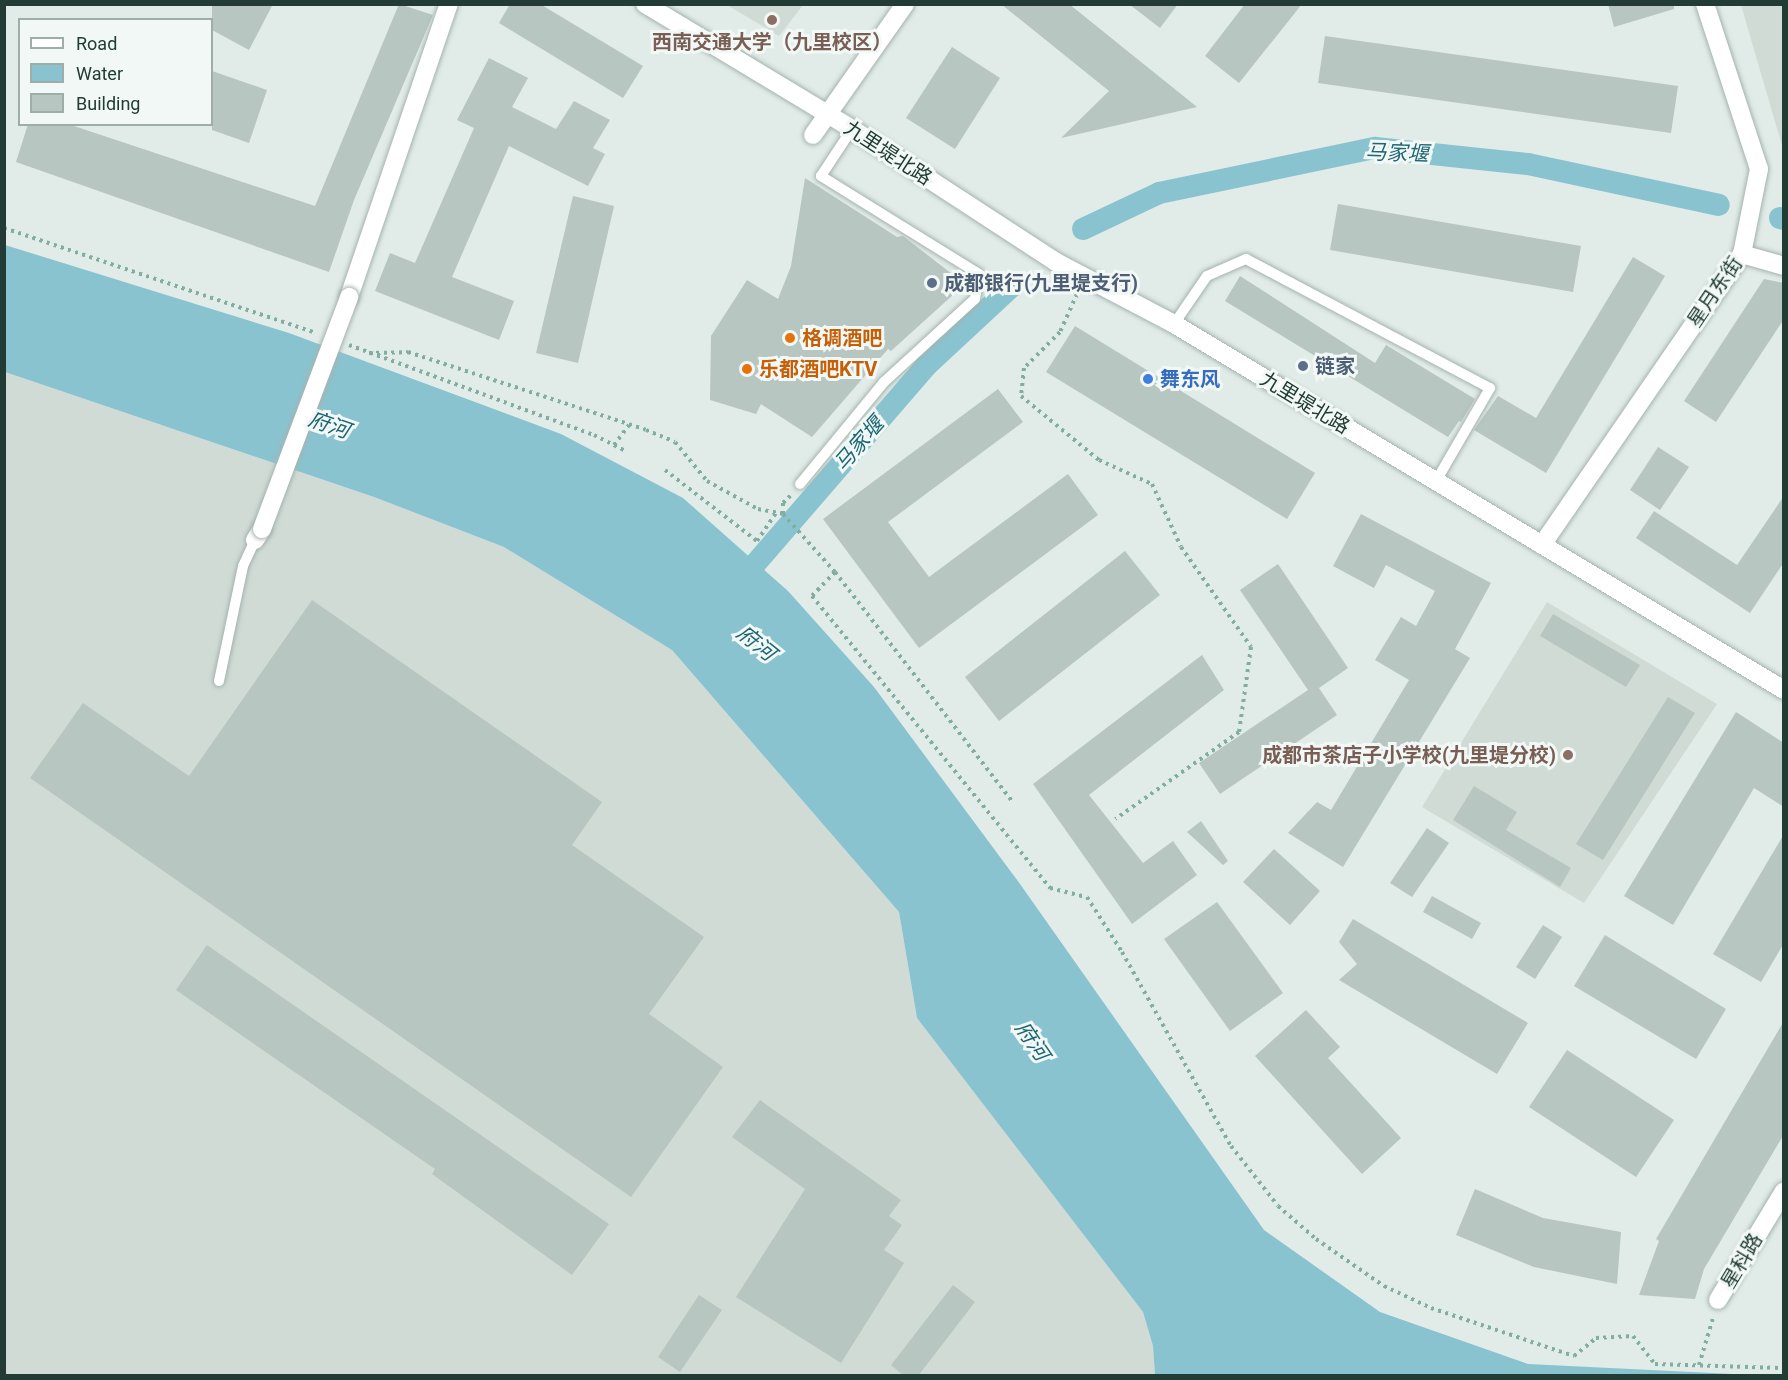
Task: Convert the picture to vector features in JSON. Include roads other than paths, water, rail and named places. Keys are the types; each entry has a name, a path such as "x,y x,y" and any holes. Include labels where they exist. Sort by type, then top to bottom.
{"street":[{"path":"258,534 349,297 448,4"},
{"name":"九里堤北路","path":"645,4 852,129 1026,243 1174,324 1784,690"},
{"path":"813,135 905,4"},
{"name":"星月东街","path":"1542,544 1742,254 1759,169 1705,4"},
{"path":"1742,254 1784,266"},
{"name":"星科路","path":"1718,1300 1784,1191"}],"lane":[{"path":"800,484 884,382 975,299 978,282 979,274 821,176 852,129"},
{"path":"1174,324 1207,276 1246,259 1490,388 1436,481"},
{"path":"219,681 243,566 258,534"}],"water":[{"name":"府河","path":"5,245 289,333 561,434 683,498 788,591 874,687 1020,884 1264,1230 1380,1312 1528,1364 1753,1375 1155,1375 1153,1346 1143,1312 917,1018 899,912 672,650 504,547 374,497 5,372"}],"waterway":[{"name":"马家堰","path":"1083,229 1159,193 1375,148 1528,164 1719,205"},
{"name":"马家堰","path":"1780,218 1784,219"},
{"name":"马家堰","path":"737,585 926,366 1012,286"}],"place":[{"name":"西南交通大学（九里校区）","path":"772,20"},
{"name":"成都银行(九里堤支行)","path":"932,283"},
{"name":"格调酒吧","path":"790,338"},
{"name":"链家","path":"1303,366"},
{"name":"乐都酒吧KTV","path":"747,369"},
{"name":"舞东风","path":"1148,379"},
{"name":"成都市茶店子小学校(九里堤分校)","path":"1568,755"}]}
